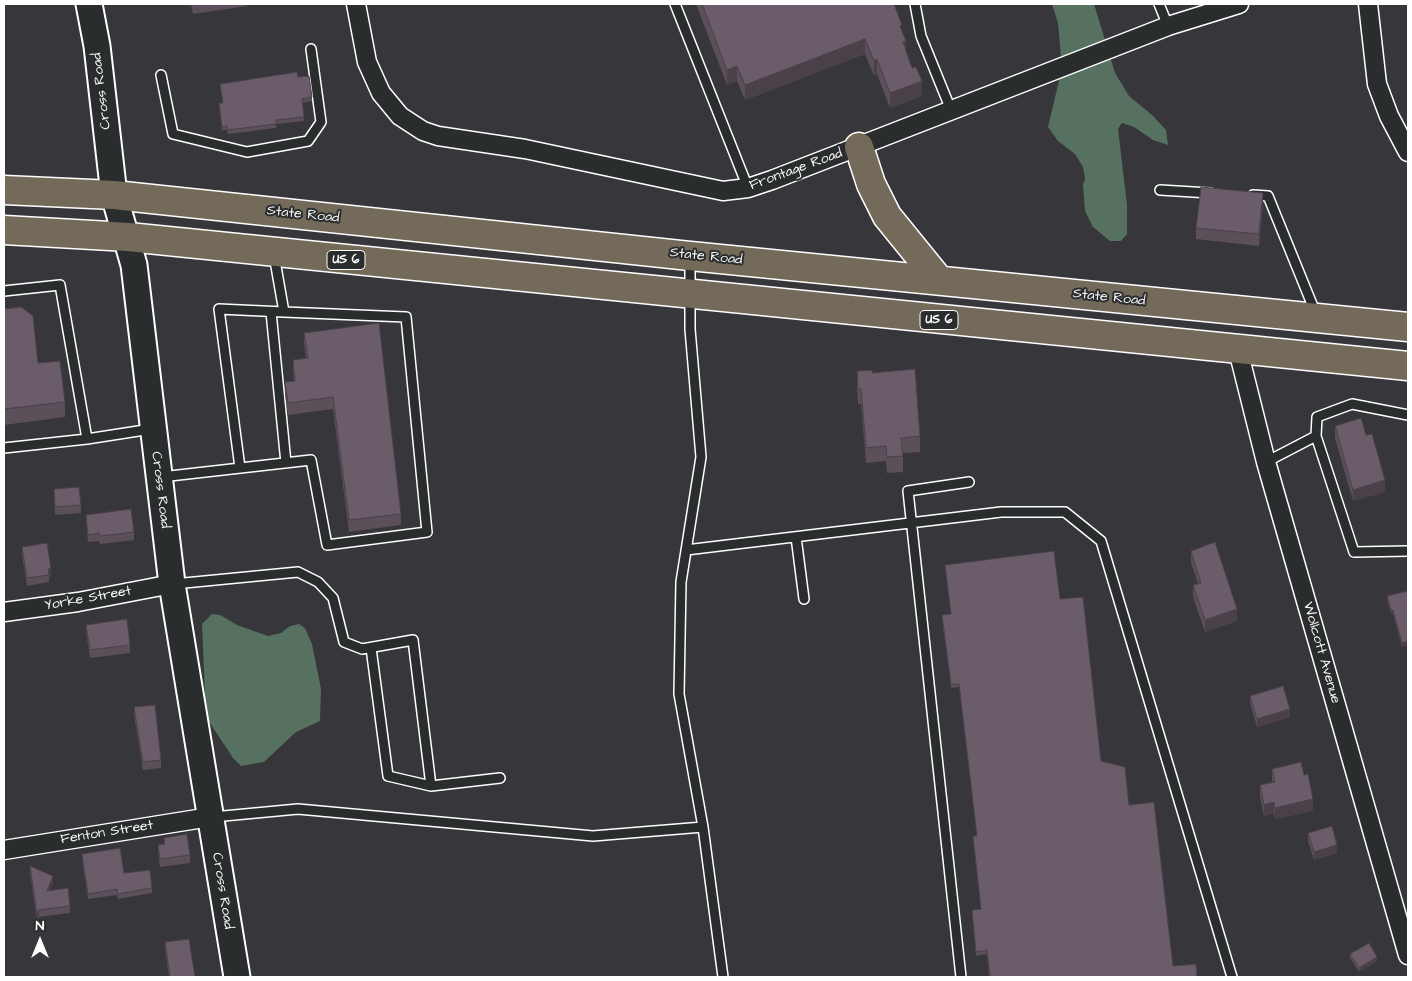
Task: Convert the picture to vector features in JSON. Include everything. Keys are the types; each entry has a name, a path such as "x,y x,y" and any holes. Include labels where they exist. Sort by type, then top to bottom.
{"main road":[{"path":"859,147 871,184 887,216 940,280"},
{"name":"State Road","path":"4,190 114,195 690,256 1408,327"},
{"name":"US 6","path":"4,230 128,237 688,295 1408,366"}],"street":[{"name":"Cross Road","path":"90,4 97,46 114,195 128,237 134,265 172,584 237,977"},
{"name":"Frontage Road","path":"356,4 367,62 381,93 400,116 422,131 438,136 525,149 723,191 748,188 859,147 1168,26 1239,4"},
{"path":"1368,4 1377,84 1389,116 1408,152"},
{"name":"Wollcott Avenue","path":"1238,350 1266,462 1408,955"},
{"name":"Yorke Street","path":"4,612 78,602 172,584"},
{"name":"Fenton Street","path":"4,850 210,817"}],"lane":[{"path":"675,4 748,188"},
{"path":"915,4 921,36 951,110"},
{"path":"1159,4 1168,26"},
{"path":"161,75 173,134 247,152 308,141 321,122 312,49"},
{"path":"1160,190 1219,194"},
{"path":"1239,195 1268,196 1318,318"},
{"path":"274,253 284,312"},
{"path":"690,256 688,295 701,457 681,582 679,694 703,827 723,977"},
{"path":"4,291 60,285 88,439"},
{"path":"159,478 310,460 327,545 427,532 406,317 219,309 240,468"},
{"path":"271,312 286,463"},
{"path":"1408,415 1352,404 1317,416 1316,436 1354,552 1408,551"},
{"path":"4,448 88,439 153,429"},
{"path":"1266,462 1316,436"},
{"path":"962,977 908,491 968,482"},
{"path":"686,550 1002,512 1065,512 1101,541 1232,977"},
{"path":"796,537 804,599"},
{"path":"172,584 298,572 318,582 333,598 344,642 362,649 413,640 431,786"},
{"path":"371,648 388,776 431,786 500,778"},
{"path":"210,817 298,808 593,836 703,827"}],"green space":[{"path":"1052,4 1094,4 1115,73 1129,96 1152,115 1166,130 1168,145 1153,140 1134,127 1122,123 1118,129 1127,205 1127,234 1121,241 1110,241 1093,227 1085,211 1083,167 1075,154 1058,141 1048,127 1062,68 1058,23"},
{"path":"212,614 220,615 237,625 268,636 281,633 290,626 299,624 305,628 312,644 321,689 320,721 296,732 264,762 241,766 233,758 206,717 202,624"}],"building":[{"path":"702,4 894,4 902,25 900,26 906,41 903,42 912,68 916,67 922,81 890,93 877,59 874,61 865,39 745,85 737,66 727,70"},
{"path":"297,72 298,77 309,76 312,97 302,99 304,117 276,120 276,124 228,130 227,126 222,127 219,103 223,103 220,84"},
{"path":"1201,187 1263,193 1259,234 1196,228"},
{"path":"21,307 33,316 38,363 60,361 65,402 4,409 4,309"},
{"path":"379,323 401,514 349,520 333,397 288,403 285,382 295,381 293,360 308,358 304,333"},
{"path":"915,369 920,436 901,438 903,456 887,457 886,446 866,448 861,389 858,389 857,371 872,370 872,373"},
{"path":"1361,418 1366,435 1372,434 1385,480 1353,490 1335,426"},
{"path":"79,487 81,505 55,507 54,489"},
{"path":"131,509 134,532 100,536 99,533 88,535 86,515"},
{"path":"1215,542 1237,609 1205,620 1193,585 1201,583 1191,551"},
{"path":"47,543 51,569 48,569 49,575 27,578 22,547"},
{"path":"1054,551 1060,599 1083,597 1101,761 1125,767 1129,805 1154,802 1173,966 1196,964 1197,977 990,977 987,950 976,952 972,910 981,909 973,836 977,836 959,684 951,684 942,615 951,614 945,565"},
{"path":"1407,591 1408,641 1402,643 1387,596"},
{"path":"127,619 130,645 90,650 86,625"},
{"path":"1283,686 1290,709 1257,719 1250,696"},
{"path":"155,705 161,760 143,762 134,707"},
{"path":"1301,762 1304,775 1308,774 1313,799 1275,808 1274,802 1264,805 1260,785 1275,782 1272,769"},
{"path":"1332,826 1337,845 1314,852 1308,833"},
{"path":"187,834 190,855 160,859 158,845 165,844 164,838"},
{"path":"120,848 124,873 150,870 152,888 118,894 117,889 88,894 82,854"},
{"path":"30,866 53,876 47,891 68,888 70,906 39,910 37,914"},
{"path":"189,939 195,977 170,977 165,942"},
{"path":"1369,943 1377,957 1359,968 1350,954"}]}
